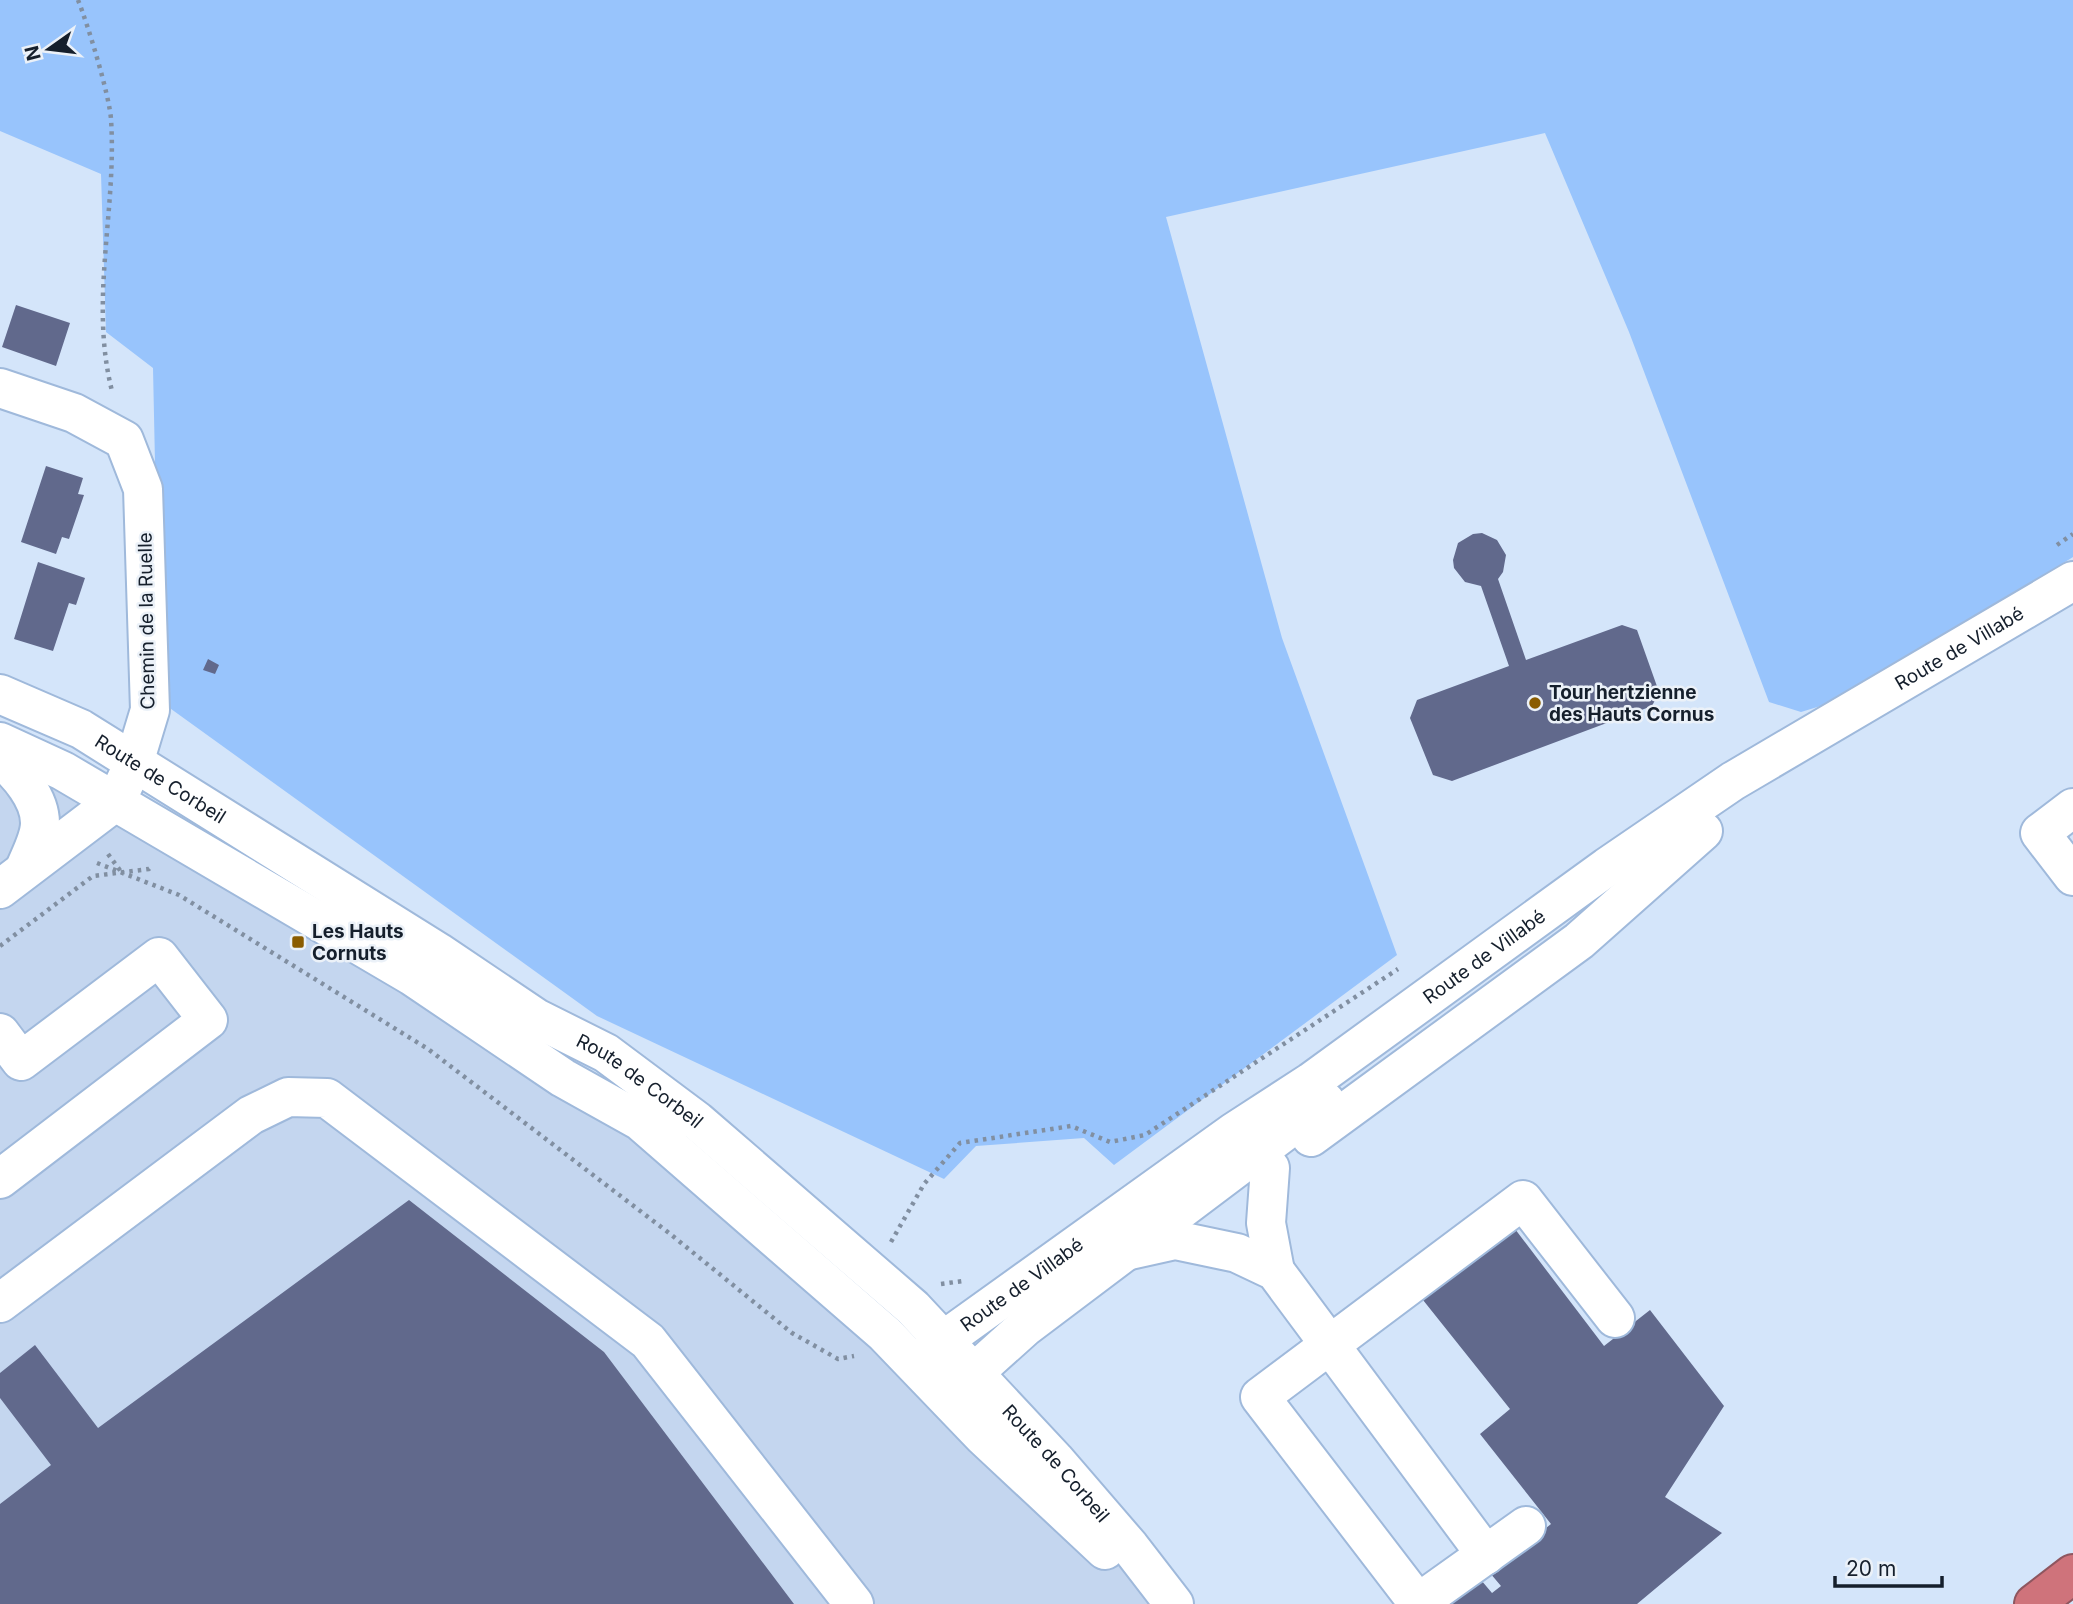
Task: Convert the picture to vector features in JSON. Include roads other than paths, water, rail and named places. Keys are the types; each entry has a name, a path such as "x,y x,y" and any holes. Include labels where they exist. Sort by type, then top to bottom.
{"highway":[{"path":"2034,1604 2073,1574"}],"street":[{"name":"Chemin de la Ruelle","path":"0,388 74,413 124,440 143,489 150,710 134,763 116,801"},
{"name":"Route de Villabé","path":"915,1366 944,1340 1733,781 2073,581"},
{"name":"Route de Villabé","path":"947,1398 1025,1327 1548,936 1703,831 1870,726 2073,607"},
{"name":"Route de Corbeil","path":"0,694 81,729 438,952 536,1018 606,1053 697,1121 913,1308 974,1371 1130,1547 1174,1604"},
{"name":"Route de Corbeil","path":"0,742 63,771 116,801 412,976 563,1078 640,1121 885,1334 983,1436 1163,1604"},
{"path":"0,758 30,792 40,825 13,877"},
{"path":"13,877 116,801"},
{"path":"2073,808 2040,832 2073,876"},
{"path":"1175,1240 1579,941 1703,831"},
{"path":"0,1033 21,1061 159,957 208,1020 0,1179"},
{"path":"0,1303 251,1115 288,1097 327,1098 648,1341 853,1604"},
{"path":"1270,1168 1266,1223 1275,1271 1486,1555"},
{"path":"1526,1526 1418,1603 1260,1397 1523,1200 1615,1318"},
{"path":"1124,1251 1175,1240 1237,1253 1275,1271"}],"place":[{"name":"Tour hertzienne des Hauts Cornus","path":"1535,703"},
{"name":"Les Hauts Cornuts","path":"298,942"}]}
